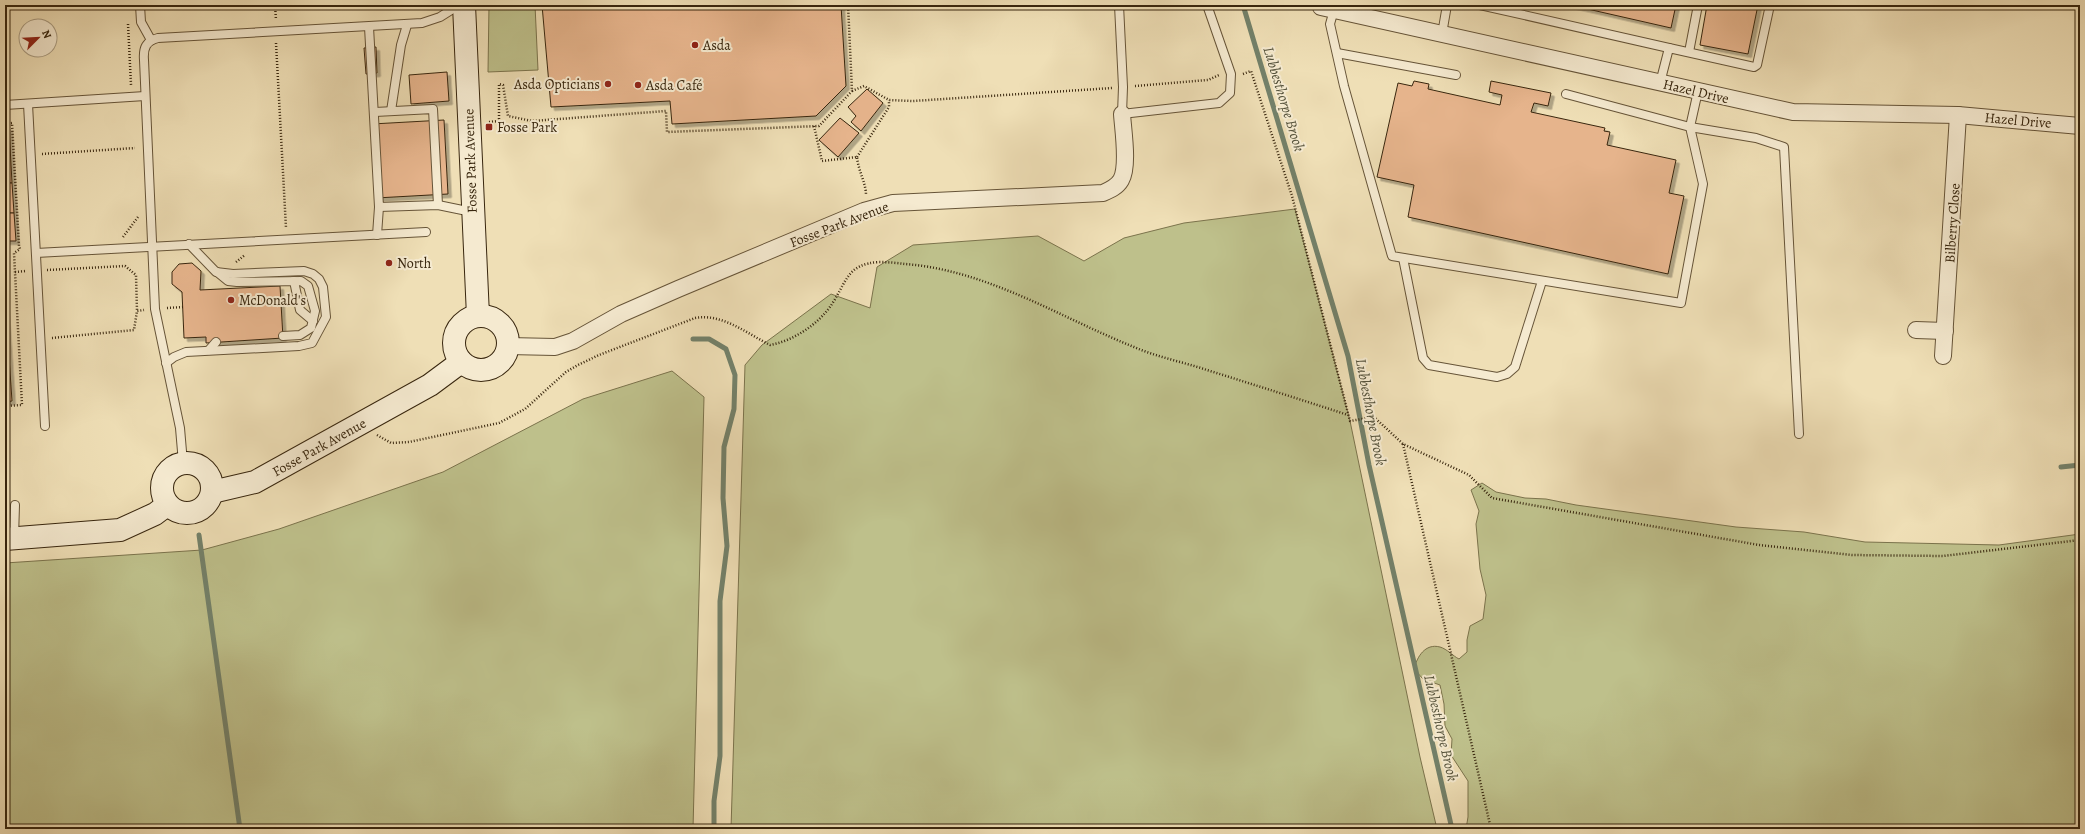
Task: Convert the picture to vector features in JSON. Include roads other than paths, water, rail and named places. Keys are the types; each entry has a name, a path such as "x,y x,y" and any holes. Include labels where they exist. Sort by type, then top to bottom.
{"street":[{"name":"Fosse Park Avenue","path":"464,5 472,212 478,316"},
{"name":"Hazel Drive","path":"1328,7 1442,34 1793,112 1958,115 2080,126"},
{"name":"Fosse Park Avenue","path":"508,346 556,347 573,341 621,314 678,289 864,211 893,203 1103,193 1115,188 1121,180 1124,171 1122,114"},
{"name":"Bilberry Close","path":"1943,356 1958,115"},
{"path":"478,316 493,319 500,324 504,330 508,346 500,362 493,367 476,370 461,362 456,354 454,338 462,323 478,316"},
{"path":"1916,330 1945,331"},
{"name":"Fosse Park Avenue","path":"212,492 255,482 430,385 461,362"},
{"path":"183,463 199,466 209,477 212,492 209,500 198,512 181,513 167,505 163,498 162,483 170,470 183,463"},
{"path":"10,538 120,530 150,517 167,505"}],"lane":[{"path":"140,5 141,22 150,40"},
{"path":"183,463 180,428 155,309 144,50 150,40 158,38 407,24 433,21 459,5"},
{"path":"1118,5 1123,87 1122,114 1219,103 1230,93 1230,70 1207,5"},
{"path":"1442,34 1448,5"},
{"path":"1480,5 1754,67 1757,65 1770,5"},
{"path":"1689,52 1698,5"},
{"path":"1328,7 1330,24 1344,86 1392,256 1681,303 1703,184 1690,127 1698,91"},
{"path":"391,111 401,45 407,24"},
{"path":"369,27 375,112 379,207 377,235"},
{"path":"1660,83 1669,48"},
{"path":"1337,53 1456,75"},
{"path":"1566,94 1690,127 1756,138 1784,147 1799,434"},
{"path":"5,105 145,96"},
{"path":"28,104 36,270 46,426"},
{"path":"375,112 433,109 438,205"},
{"path":"379,207 438,205 472,212"},
{"path":"36,254 153,246 426,232"},
{"path":"189,244 216,272 228,281 301,281 308,286 315,311 310,328 300,335 283,336"},
{"path":"1403,258 1424,358 1429,365 1497,377 1507,374 1515,367 1542,281"},
{"path":"166,363 174,357 186,352 299,346 312,343 326,317 323,287 319,279 313,274 304,271 233,274 216,272"},
{"path":"294,281 300,310 313,320"},
{"path":"209,350 216,342"},
{"path":"10,538 15,505"}],"waterway":[{"name":"Lubbesthorpe Brook","path":"1243,5 1348,356 1369,465 1452,829"},
{"path":"693,339 709,339 726,349 735,375 734,409 724,447 723,498 727,546 720,601 720,756 714,801 714,829"},
{"path":"2061,467 2080,465"},
{"path":"199,535 240,829"}],"place":[{"name":"Asda","path":"695,45"},
{"name":"Asda Opticians","path":"608,84"},
{"name":"Asda Café","path":"638,85"},
{"name":"Fosse Park","path":"489,127"},
{"name":"North","path":"389,263"},
{"name":"McDonald's","path":"231,300"}]}
